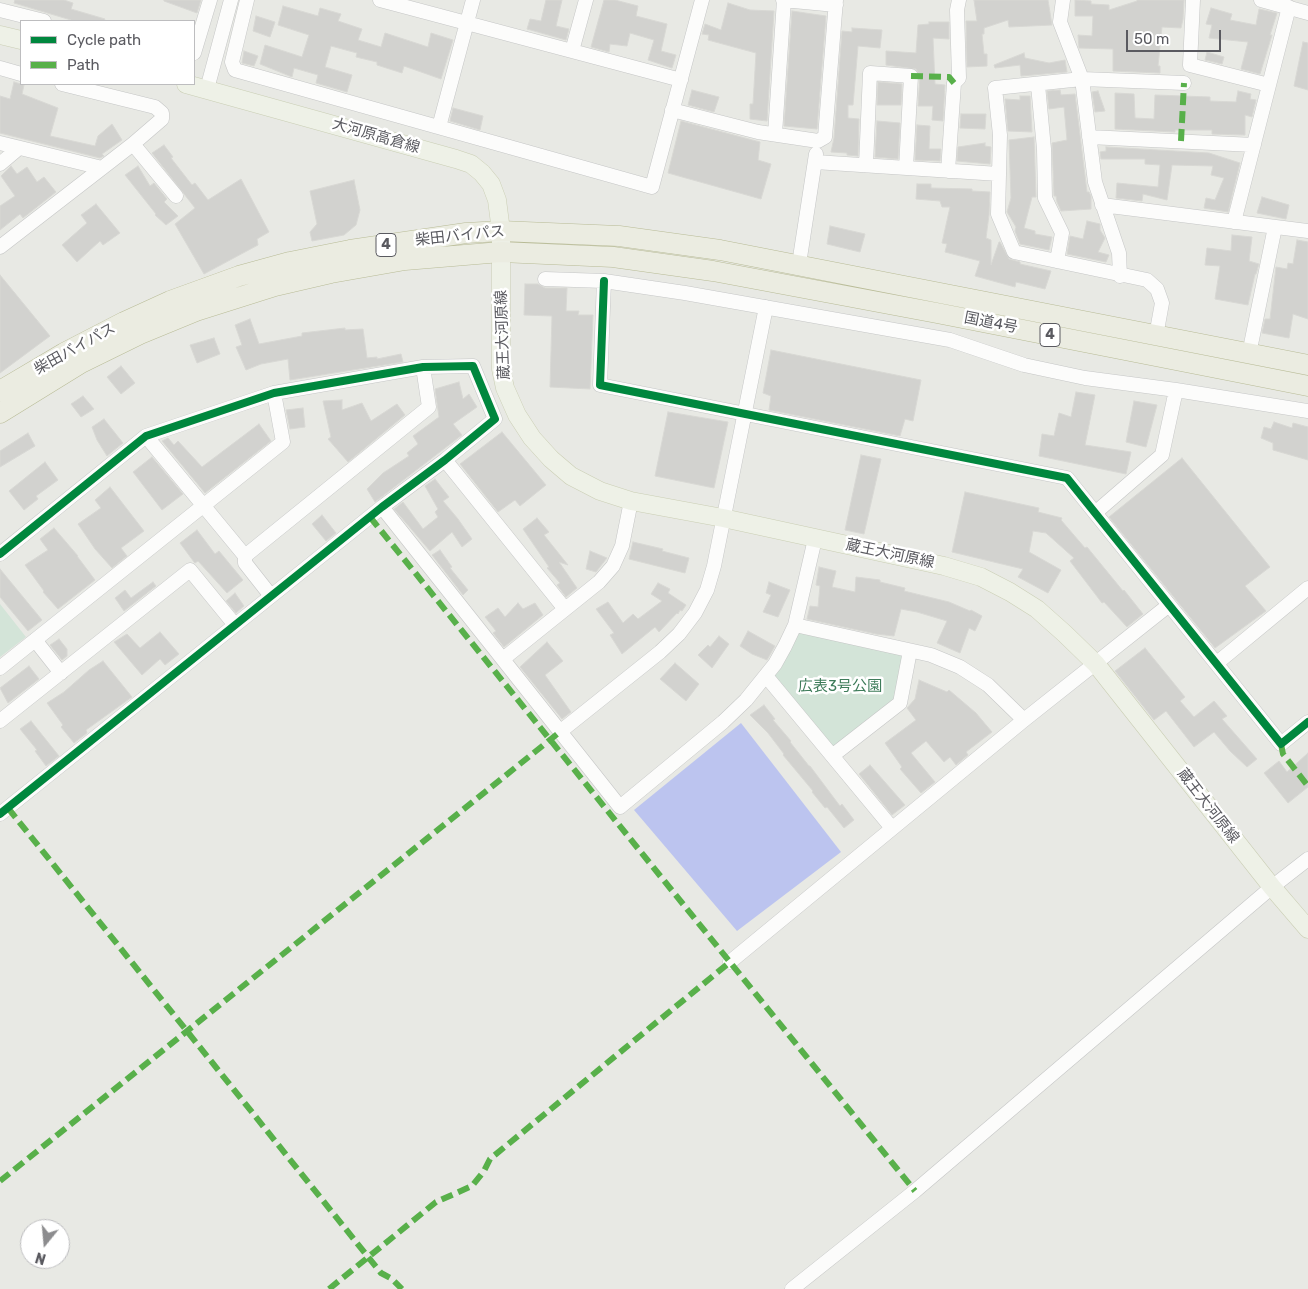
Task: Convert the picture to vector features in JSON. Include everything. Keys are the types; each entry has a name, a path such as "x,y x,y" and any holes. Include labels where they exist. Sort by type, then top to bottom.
{"highway":[{"name":"柴田バイパス","path":"0,391 64,353 170,301 239,276 290,262 350,250 466,233 501,231 619,236 720,250 799,264"},
{"name":"柴田バイパス","path":"0,413 81,363 140,334 196,311 275,286 331,273 405,260 501,252 613,257 713,271 792,286"},
{"name":"国道4号","path":"799,264 1156,336 1308,364"},
{"name":"国道4号","path":"792,286 1308,386"}],"main road":[{"path":"0,35 20,40"},
{"name":"大河原高倉線","path":"190,85 456,158 471,164 491,184 497,200 501,231 501,252"},
{"name":"蔵王大河原線","path":"501,252 501,369 505,388 517,415 532,438 550,459 571,476 600,491 631,501 723,518 944,566 981,577 1010,592 1037,609 1096,664 1272,887 1308,929"}],"street":[{"path":"195,50 210,0"},
{"path":"207,89 230,0"},
{"path":"247,0 232,62 235,70 652,187 702,0"},
{"path":"380,0 681,80"},
{"path":"439,127 472,0"},
{"path":"572,51 586,0"},
{"path":"672,110 758,132 818,141 825,137 836,3 784,0 775,134"},
{"path":"948,171 954,83 959,78 957,10 959,0"},
{"path":"1063,0 1060,22 1082,79 1095,182 1118,253 1120,276"},
{"path":"1193,0 1190,66 1269,85"},
{"path":"1261,0 1308,13"},
{"path":"1234,222 1289,8"},
{"path":"0,10 40,20"},
{"path":"0,68 20,74"},
{"path":"866,166 870,73 910,76 906,168"},
{"path":"1156,336 1162,303 1157,289 1147,280 1120,276 1014,252 998,214 1000,135 995,88 1082,79 1184,83"},
{"path":"0,247 160,123 163,116 155,106 66,85"},
{"path":"1038,85 1044,149 1045,198 1062,233 1057,261"},
{"path":"1089,137 1254,145"},
{"path":"799,264 818,141"},
{"path":"0,143 102,168"},
{"path":"133,144 176,196"},
{"path":"0,164 19,148"},
{"path":"815,162 999,174"},
{"path":"1102,205 1308,231"},
{"path":"1250,354 1275,227"},
{"path":"545,278 604,281 766,307 950,340 1024,365 1085,378 1308,411"},
{"path":"604,281 600,385 1067,478 1281,744 1308,722"},
{"path":"561,731 660,652 679,634 695,613 707,590 714,566 766,307"},
{"path":"0,554 146,436 274,393 423,367 473,366 495,419 236,625 2,807"},
{"path":"245,556 429,407 423,367"},
{"path":"1095,513 1162,455 1176,390"},
{"path":"0,668 283,442 274,393"},
{"path":"146,436 245,556 245,563 271,596"},
{"path":"445,460 565,609"},
{"path":"503,659 599,582 613,566 622,546 631,501"},
{"path":"382,507 620,807 723,722 766,676 785,646 795,625 815,539"},
{"path":"0,721 190,570 236,625"},
{"path":"1217,663 1308,588"},
{"path":"730,962 1024,720 1169,605"},
{"path":"795,625 931,655 960,667 988,685 1024,720"},
{"path":"35,640 61,673"},
{"path":"832,756 900,703 910,651"},
{"path":"766,676 892,828"},
{"path":"792,1289 915,1191 1272,887 1308,859"}],"green space":[{"path":"0,604 26,637 0,657"},
{"name":"広表3号公園","path":"799,633 899,653 904,658 895,699 838,747 832,747 775,680 774,674"}],"water":[{"path":"741,723 841,852 737,931 634,810"}],"building":[{"path":"15,0 64,0 73,3 71,9 105,19 71,20 14,3"},
{"path":"164,0 201,0 197,13"},
{"path":"546,0 562,0 556,26 569,29 566,40 527,29 530,19 541,21"},
{"path":"604,0 615,0 638,6 636,16 667,24 661,51 676,55 672,68 648,60 654,40 630,33 627,46 610,44 609,52 591,47"},
{"path":"974,0 1048,0 1052,25 1009,27 1008,20 984,28 984,34 982,34 984,54 987,54 987,66 967,67 966,21 977,21"},
{"path":"1075,0 1091,1 1091,4 1109,5 1109,10 1137,0 1184,0 1181,28 1162,27 1158,66 1160,66 1160,73 1113,71 1113,49 1079,48 1078,35 1092,36 1093,16 1075,16"},
{"path":"728,3 750,10 774,11 767,121 750,119 750,104 753,104 756,53 708,40 709,35 702,34 705,24 721,30"},
{"path":"283,6 318,16 320,8 341,14 338,21 362,29 358,40 381,47 385,33 428,47 431,33 453,40 441,79 404,66 402,73 377,65 377,62 356,57 357,53 331,46 325,67 352,75 347,92 316,83 318,75 294,68 292,77 260,64 265,45 302,57 309,35 278,25"},
{"path":"1211,8 1232,14 1230,20 1256,25 1259,9 1277,13 1260,74 1241,69 1248,42 1209,38 1212,25 1206,24"},
{"path":"792,11 826,16 817,129 784,126"},
{"path":"256,16 275,22 270,37 253,31"},
{"path":"929,22 949,22 949,39 933,38 935,84 945,85 943,121 932,120 933,106 918,106 920,76 916,69 886,65 886,51 916,53 918,25 929,24"},
{"path":"852,28 882,30 880,48 858,46 853,105 848,105 848,118 859,119 858,156 831,152 834,138 842,31 852,32"},
{"path":"1303,42 1308,43 1308,90 1294,86"},
{"path":"244,51 258,56 254,66 242,63"},
{"path":"1207,52 1224,57 1222,64 1205,60"},
{"path":"1024,53 1025,58 1049,63 1065,60 1067,72 1021,76 1020,65 995,68 994,65"},
{"path":"14,82 24,85 22,94 58,108 50,136 95,146 98,136 112,124 122,140 102,154 104,156 100,158 0,133 0,96 10,99"},
{"path":"878,82 902,84 901,105 877,105"},
{"path":"692,90 719,97 714,112 688,105"},
{"path":"1060,90 1061,95 1075,94 1087,192 1091,196 1091,209 1061,211 1056,196 1054,196 1052,143 1067,140 1064,107 1049,109 1047,91"},
{"path":"1098,91 1105,111 1095,112 1092,92"},
{"path":"1238,91 1251,94 1250,99 1256,100 1252,117 1245,115 1245,135 1212,134 1212,130 1175,130 1175,132 1115,129 1115,93 1134,94 1135,118 1154,119 1155,95 1210,97 1210,101 1236,102"},
{"path":"1020,96 1030,96 1032,132 1008,131 1005,99 1020,100"},
{"path":"453,108 483,116 480,130 450,121"},
{"path":"961,114 986,114 985,129 960,128"},
{"path":"681,121 760,142 758,160 771,164 761,199 668,173"},
{"path":"877,121 900,123 898,159 875,157"},
{"path":"917,125 930,126 929,149 941,149 940,161 915,160"},
{"path":"1034,137 1036,197 1032,197 1024,228 1035,231 1035,234 1052,237 1049,250 1020,244 1015,231 1016,227 1007,212 1011,198 1009,140"},
{"path":"985,143 985,146 991,147 990,164 957,161 958,147"},
{"path":"164,145 173,157 171,158 192,185 195,183 208,200 241,179 269,232 257,239 258,245 204,274 175,224 195,208 152,153"},
{"path":"1106,147 1209,153 1240,163 1228,212 1204,208 1206,198 1215,200 1224,178 1211,175 1213,166 1172,165 1167,200 1143,194 1142,201 1116,198 1117,183 1158,187 1160,165 1145,164 1145,159 1101,159 1100,152 1106,151"},
{"path":"11,166 17,174 27,167 37,182 44,177 56,192 23,218 20,214 0,230 0,206 15,196 1,176"},
{"path":"138,166 150,186 154,183 167,199 164,202 178,216 166,225 155,215 125,175"},
{"path":"354,180 360,210 356,225 344,235 312,241 310,232 317,224 310,191"},
{"path":"917,184 931,184 931,188 972,189 972,191 990,192 986,238 991,240 991,265 1000,242 1009,259 1020,262 1020,264 1051,271 1045,289 1016,282 1015,287 975,276 980,261 945,252 947,244 942,243 950,207 942,207 940,201 916,199"},
{"path":"1262,197 1289,205 1286,219 1257,213"},
{"path":"96,204 120,233 103,245 100,241 77,262 62,245 87,223 81,215"},
{"path":"1087,221 1100,224 1100,230 1105,238 1098,252 1109,255 1106,262 1067,254 1070,236 1083,239"},
{"path":"830,226 865,234 860,252 827,244"},
{"path":"1232,235 1252,237 1249,261 1259,264 1248,305 1215,299 1220,266 1205,265 1207,248 1231,251"},
{"path":"1297,240 1308,242 1308,319 1293,314 1289,338 1262,333 1265,319 1270,319 1276,267 1287,269 1288,263 1293,264"},
{"path":"0,275 50,336 0,373"},
{"path":"525,284 538,284 545,288 567,288 566,311 579,311 578,315 593,315 590,389 550,387 552,316 524,315"},
{"path":"250,319 259,344 302,336 302,333 345,328 345,330 363,329 367,358 377,357 377,359 401,354 403,362 290,380 288,359 261,364 246,370 236,347 242,345 235,325"},
{"path":"214,338 220,354 197,363 190,345"},
{"path":"771,350 921,380 913,421 905,419 900,436 769,410 771,396 763,393"},
{"path":"121,366 135,383 121,394 107,377"},
{"path":"459,382 463,399 469,394 477,407 453,424 462,435 375,502 367,489 383,473 409,456 407,453 418,444 413,436 439,417 435,389"},
{"path":"1076,392 1095,395 1085,445 1131,452 1126,474 1039,456 1042,434 1054,436 1059,413 1071,417"},
{"path":"83,396 94,409 81,417 71,404"},
{"path":"342,400 342,410 362,403 371,421 397,404 405,415 348,462 328,439 331,437 323,401"},
{"path":"1134,401 1157,405 1146,447 1126,442"},
{"path":"303,408 305,427 290,429 286,410"},
{"path":"668,412 728,422 714,488 655,476"},
{"path":"104,419 123,443 107,456 97,440 92,427"},
{"path":"1274,422 1292,428 1293,423 1308,427 1308,460 1273,450 1273,443 1261,438 1264,427 1271,429"},
{"path":"259,424 271,441 205,493 162,441 168,438 174,445 178,441 202,467"},
{"path":"502,432 546,485 520,506 515,500 498,512 460,464"},
{"path":"28,433 35,446 0,467 0,451"},
{"path":"861,455 881,459 864,534 845,530"},
{"path":"152,457 183,494 162,510 133,472"},
{"path":"1182,458 1270,567 1245,586 1266,611 1215,648 1109,517"},
{"path":"45,462 58,480 36,496 38,499 24,510 9,491"},
{"path":"435,479 449,497 443,501 472,539 462,547 452,532 430,551 394,509 403,502 423,529 438,517 435,512 438,509 425,486"},
{"path":"110,487 144,531 121,548 127,556 112,568 95,549 78,524 101,508 95,500"},
{"path":"965,492 1039,508 1038,512 1062,518 1061,520 1085,548 1087,547 1143,614 1127,627 1104,602 1102,603 1070,561 1074,558 1046,533 1033,531 1029,552 1061,570 1048,593 1018,577 1023,569 952,552"},
{"path":"322,515 336,533 326,541 312,524"},
{"path":"537,518 549,532 544,535 568,565 559,562 577,588 566,597 557,585 560,583 547,568 549,567 523,529"},
{"path":"54,528 78,556 95,580 58,609 43,592 25,565 48,550 40,539"},
{"path":"197,530 215,554 219,551 243,580 227,593 198,561 194,562 180,543"},
{"path":"633,542 663,549 662,551 689,558 685,573 629,559"},
{"path":"440,550 452,567 450,568 468,590 463,595 432,555"},
{"path":"590,551 607,558 596,572 586,569"},
{"path":"819,567 836,571 832,587 855,592 856,577 880,580 880,582 905,588 904,591 949,602 982,616 975,631 969,628 960,653 937,643 947,621 917,612 901,609 894,636 807,619 810,606 818,607 820,586 816,585"},
{"path":"0,569 42,620 28,631 0,597"},
{"path":"153,582 156,586 124,611 115,598 125,590 131,598"},
{"path":"769,582 790,590 778,617 763,612 771,595 766,593"},
{"path":"658,583 670,589 668,593 686,605 659,632 655,627 622,654 610,635 614,633 596,609 608,602 623,623 633,614 638,619 662,601 651,594"},
{"path":"235,593 244,606 236,613 226,601"},
{"path":"518,603 523,609 535,603 543,615 504,647 493,633 496,631 485,617 498,608 505,617"},
{"path":"748,631 775,646 767,660 752,654 740,646"},
{"path":"160,632 179,654 165,665 160,659 142,675 114,642 127,634 140,648"},
{"path":"719,636 729,644 712,668 698,655 708,645 710,647"},
{"path":"59,639 67,649 67,656 62,660 50,645"},
{"path":"547,642 563,661 545,675 571,712 562,719 520,667"},
{"path":"1145,648 1185,697 1180,701 1194,717 1214,701 1227,716 1222,719 1257,759 1247,767 1214,732 1194,747 1166,711 1154,720 1115,671"},
{"path":"103,661 132,697 86,730 87,733 74,743 61,727 63,725 47,703"},
{"path":"675,663 699,684 686,701 660,679"},
{"path":"29,666 39,679 8,703 0,688"},
{"path":"919,680 947,692 949,690 976,713 992,732 966,752 968,755 956,765 950,757 944,762 926,741 911,753 935,782 921,793 900,769 902,767 885,743 916,720 907,708 915,699"},
{"path":"764,705 775,719 773,720 840,806 842,804 854,820 844,828 812,792 768,733 750,715"},
{"path":"31,721 59,756 46,766 35,751 37,750 20,729"},
{"path":"1308,753 1308,787 1288,803 1264,773 1279,761 1287,772"},
{"path":"870,765 905,805 892,815 859,774"}],"marked path":[{"path":"911,76 949,77 954,83"},
{"path":"1181,141 1184,83"},
{"path":"370,517 915,1191"},
{"path":"0,1181 561,731"},
{"path":"1281,744 1283,754 1308,786"},
{"path":"8,808 381,1273 392,1279 402,1289"},
{"path":"329,1289 436,1202 472,1186 484,1171 490,1159 730,962"}],"cycle path":[{"path":"604,281 600,385 1067,478 1281,744 1308,722"},
{"path":"0,554 146,436 274,393 423,367 473,366 495,419 445,460 382,507 0,814"}]}
